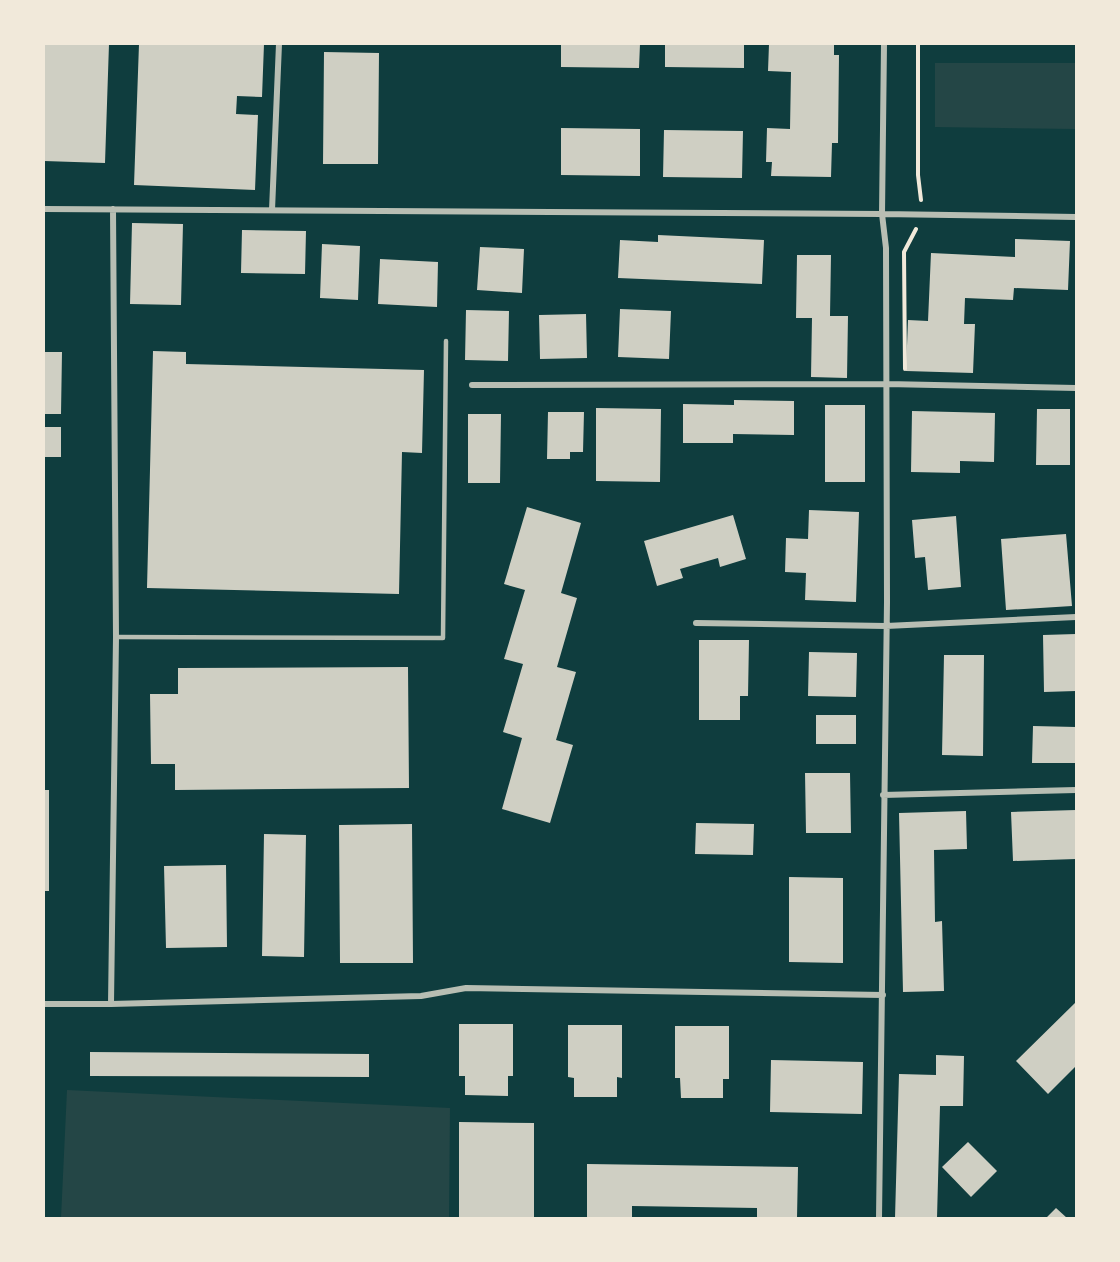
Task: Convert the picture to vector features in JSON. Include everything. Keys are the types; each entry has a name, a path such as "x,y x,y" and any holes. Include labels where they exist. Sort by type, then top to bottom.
{"street":[{"path":"272,210 279,44"},
{"path":"879,1218 886,626 886,248 882,214 884,44"},
{"path":"44,209 882,214 1077,218"},
{"path":"111,1004 116,637 113,209"},
{"path":"472,385 887,384 1077,388"},
{"path":"696,622 886,626 1077,617"},
{"path":"883,795 1077,790"},
{"path":"44,1004 421,996 466,988 883,995"}],"lane":[{"path":"116,637 443,638 446,341"}],"shaded area":[{"path":"935,63 1076,63 1076,129 935,127"},
{"path":"67,1090 450,1108 449,1218 61,1218"}],"building":[{"path":"44,44 109,44 105,163 44,161"},
{"path":"139,44 264,44 262,97 237,96 236,114 258,115 255,190 134,185"},
{"path":"561,44 640,44 639,68 561,67"},
{"path":"665,44 744,44 744,68 665,67"},
{"path":"769,44 834,44 834,55 839,55 838,143 832,143 831,177 771,176 772,162 766,162 767,128 790,129 791,72 768,71"},
{"path":"324,52 379,53 378,164 323,164"},
{"path":"561,128 640,129 640,176 561,175"},
{"path":"664,130 743,131 742,178 663,177"},
{"path":"132,223 183,224 181,305 130,304"},
{"path":"242,230 306,231 305,274 241,273"},
{"path":"658,235 764,240 762,284 618,278 620,240 658,242"},
{"path":"1015,239 1070,241 1068,290 1014,288 1013,300 965,298 964,324 975,324 973,373 906,371 908,320 928,321 931,253 1015,257"},
{"path":"322,244 360,246 358,300 320,298"},
{"path":"480,247 524,249 522,293 477,290"},
{"path":"797,255 831,255 830,316 848,316 847,378 811,377 812,318 796,318"},
{"path":"380,259 438,262 437,307 378,304"},
{"path":"620,309 671,311 669,359 618,357"},
{"path":"466,310 509,311 508,361 465,360"},
{"path":"586,314 587,358 540,359 539,315"},
{"path":"153,351 186,352 186,364 424,370 422,453 402,452 399,594 147,588"},
{"path":"44,352 62,352 61,414 44,414"},
{"path":"734,400 794,401 794,435 733,434 733,443 683,443 683,404 734,405"},
{"path":"825,405 865,405 865,482 825,482"},
{"path":"596,408 661,409 660,482 596,481"},
{"path":"1037,409 1070,409 1070,465 1036,465"},
{"path":"912,411 995,413 994,462 960,461 960,473 911,472"},
{"path":"548,412 584,412 583,452 570,452 570,459 547,459"},
{"path":"468,414 501,414 500,483 468,483"},
{"path":"44,427 61,427 61,457 44,457"},
{"path":"527,507 581,523 561,593 577,598 557,667 576,672 556,740 573,745 550,823 502,809 522,738 503,732 523,664 504,659 525,590 504,584"},
{"path":"809,510 859,512 856,602 805,600 806,573 785,572 786,538 808,539"},
{"path":"733,515 746,559 720,567 718,558 680,569 683,578 657,586 644,541"},
{"path":"956,516 961,587 928,590 925,557 915,558 912,520"},
{"path":"1066,534 1072,606 1006,610 1001,539"},
{"path":"1076,634 1076,691 1044,692 1043,635"},
{"path":"699,640 749,640 748,696 740,696 740,720 699,720"},
{"path":"809,652 857,653 856,697 808,696"},
{"path":"944,655 984,655 983,756 942,755"},
{"path":"408,667 409,788 175,790 175,764 151,764 150,694 178,694 178,668"},
{"path":"816,715 856,715 856,744 816,744"},
{"path":"1033,726 1076,727 1076,763 1032,763"},
{"path":"805,773 850,773 851,833 806,833"},
{"path":"44,790 49,790 49,891 44,891"},
{"path":"1076,810 1076,859 1013,861 1011,812"},
{"path":"966,811 967,849 934,850 935,922 942,921 944,991 903,992 899,813"},
{"path":"696,823 754,824 753,855 695,854"},
{"path":"412,824 413,963 340,963 339,825"},
{"path":"264,834 306,835 304,957 262,956"},
{"path":"226,865 227,947 166,948 164,866"},
{"path":"789,877 843,878 843,963 789,962"},
{"path":"1076,1002 1076,1066 1048,1094 1016,1061"},
{"path":"459,1024 513,1024 513,1076 508,1076 508,1096 465,1095 465,1076 459,1076"},
{"path":"568,1025 622,1025 622,1078 617,1077 617,1097 574,1097 574,1078 568,1077"},
{"path":"675,1026 729,1026 729,1079 723,1079 723,1098 681,1098 680,1078 675,1078"},
{"path":"90,1052 369,1054 369,1077 90,1076"},
{"path":"936,1055 964,1056 963,1106 940,1106 937,1218 895,1218 899,1074 936,1075"},
{"path":"771,1060 863,1062 862,1114 770,1112"},
{"path":"459,1122 534,1123 534,1218 459,1218"},
{"path":"968,1142 997,1171 971,1197 942,1167"},
{"path":"587,1164 798,1167 797,1218 757,1218 757,1208 632,1206 632,1218 587,1218"},
{"path":"1056,1208 1067,1218 1046,1218"}]}
